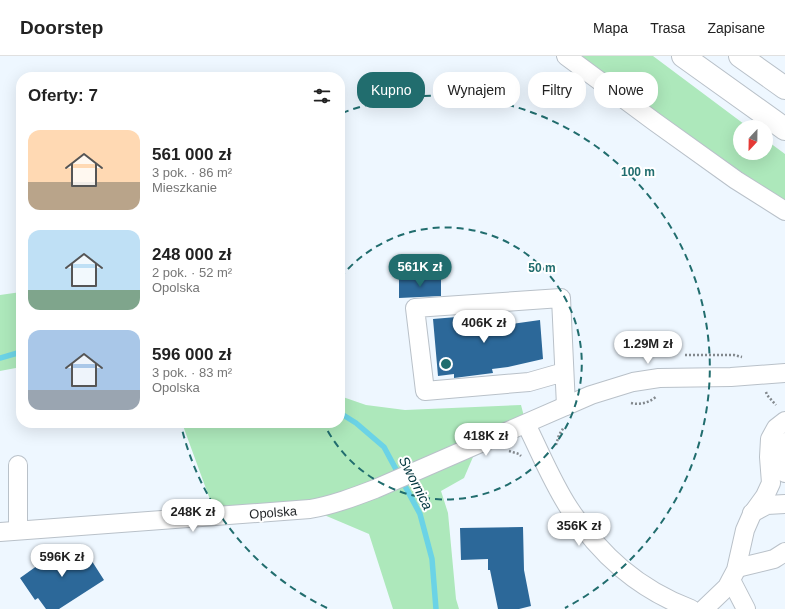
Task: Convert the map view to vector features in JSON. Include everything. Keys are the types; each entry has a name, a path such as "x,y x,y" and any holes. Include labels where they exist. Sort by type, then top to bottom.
{"main road":[{"path":"683,56 785,129"},
{"path":"740,56 785,88"}],"street":[{"path":"566,56 736,180 785,211"},
{"path":"564,372 529,382 425,390 415,308 561,298 566,406"},
{"name":"Opolska","path":"0,532 310,509 350,499 375,489 591,395 611,388 633,382 659,378 731,377 785,373"},
{"path":"785,421 776,428 770,439 769,457 785,496"},
{"path":"526,424 554,482 569,508 595,544 620,568 648,588 691,609"},
{"path":"704,609 727,587 734,574 745,530 752,514 778,478 780,464 779,454 785,442"},
{"path":"18,465 18,530"},
{"path":"752,514 767,504 785,504"},
{"path":"734,574 774,559 785,552"},
{"path":"734,574 746,609"}],"path":[{"path":"685,355 734,355 747,358"},
{"path":"766,387 767,395 776,405"},
{"path":"626,401 639,404 650,401 660,394"},
{"path":"556,449 559,435 565,426"},
{"path":"506,451 519,454 525,458"}],"green space":[{"path":"566,56 653,56 739,120 733,120 733,160 773,160 773,145 785,154 785,211 639,108 658,108 658,72 594,72 594,76"},
{"path":"16,293 16,368 0,371 0,295"},
{"path":"345,398 366,405 405,410 521,405 526,424 479,443 464,478 441,491 448,513 456,599 459,609 393,609 369,534 310,509 216,516 184,428 345,428"}],"building":[{"path":"399,278 441,278 441,296 399,298"},
{"path":"504,313 505,325 540,320 543,359 492,369 493,373 454,378 454,374 438,376 433,319"},
{"path":"523,527 524,570 531,606 519,609 498,609 490,570 488,570 488,559 461,560 460,528"},
{"path":"81,544 104,580 59,609 46,609 38,598 35,600 20,578 55,553 58,557"}],"waterway":[{"name":"Swornica","path":"0,358 16,353"},
{"name":"Swornica","path":"345,416 356,423 384,447 420,514 432,559 436,609"}]}
